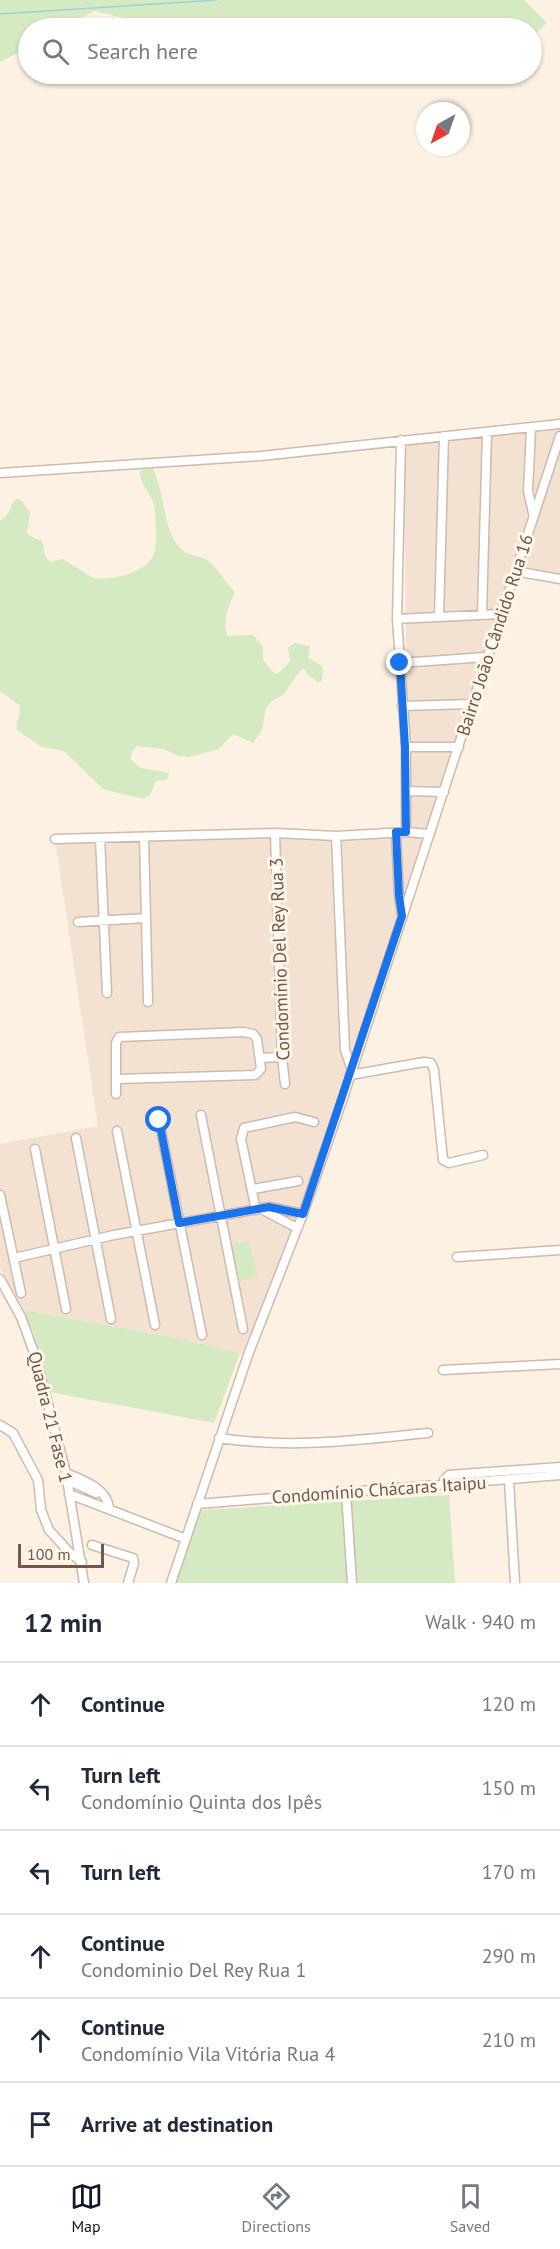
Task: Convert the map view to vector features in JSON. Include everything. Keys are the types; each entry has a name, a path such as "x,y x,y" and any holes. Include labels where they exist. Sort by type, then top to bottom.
{"street":[{"path":"0,473 261,456 401,440 531,429 560,424"},
{"path":"531,429 528,491 533,514"},
{"path":"483,615 487,432"},
{"path":"439,617 444,436"},
{"name":"Bairro João Cândido Rua 16","path":"186,1539 251,1346 303,1214 459,747 533,514 558,448 560,436"},
{"path":"401,440 397,619 407,790 401,832 399,896 402,916"},
{"path":"515,571 560,579"},
{"path":"397,619 500,614"},
{"path":"400,663 486,657"},
{"path":"402,706 471,704"},
{"path":"405,747 459,747"},
{"path":"407,790 444,792"},
{"path":"55,839 275,833 336,836 401,832 430,834"},
{"name":"Condomínio Del Rey Rua 3","path":"275,833 282,1057 285,1084"},
{"path":"336,836 345,1050 351,1072 431,1063 434,1070 443,1160 449,1163 483,1155"},
{"path":"144,837 148,1002"},
{"path":"100,838 107,993"},
{"path":"78,922 146,918"},
{"path":"116,1079 255,1075 260,1070 257,1039 253,1034 248,1033 122,1036 117,1039 116,1043 116,1079 116,1094"},
{"path":"260,1058 282,1057"},
{"path":"201,1115 243,1329"},
{"path":"297,1228 258,1209 242,1139 244,1128 295,1117 314,1122"},
{"path":"159,1120 202,1335"},
{"path":"117,1131 155,1325"},
{"path":"76,1138 111,1319"},
{"path":"35,1149 66,1310"},
{"path":"253,1189 298,1181"},
{"path":"0,1195 21,1293"},
{"path":"14,1258 96,1239 269,1207 303,1214"},
{"path":"457,1257 560,1250"},
{"name":"Quadra 21 Fase 1","path":"0,1279 30,1337 66,1477 84,1583"},
{"path":"443,1370 560,1364"},
{"path":"0,1425 13,1433 38,1480 41,1510 49,1530 70,1553 82,1562"},
{"path":"219,1438 265,1444 316,1444 428,1433"},
{"path":"444,1484 444,1480 449,1475 560,1467"},
{"name":"Condomínio Chácaras Itaipu","path":"197,1504 560,1476"},
{"path":"66,1477 104,1497 109,1508"},
{"path":"509,1480 515,1583"},
{"path":"346,1492 352,1583"},
{"path":"69,1494 186,1539 171,1583"},
{"path":"92,1545 133,1558 134,1563 128,1583"}],"shaded area":[{"path":"560,423 560,576 517,570 429,830 409,828 403,441"},
{"path":"430,834 352,1070 248,1355 176,1338 24,1310 0,1268 0,1144 98,1126 55,839"}],"green space":[{"path":"0,0 524,0 542,18 124,18 95,11 81,18 18,18 18,52 0,62"},
{"path":"542,18 547,23 542,28"},
{"path":"146,467 153,469 157,479 167,521 175,541 184,551 211,563 235,592 228,608 225,625 228,636 253,635 263,647 263,660 275,674 279,673 290,661 288,648 294,643 310,646 308,658 321,665 323,669 322,681 318,682 308,675 304,668 301,670 283,695 273,700 266,708 262,730 253,743 233,734 219,749 189,757 179,756 163,749 137,746 130,759 141,768 169,773 167,780 156,781 150,795 143,799 103,789 64,751 42,747 17,730 19,705 0,691 0,520 6,516 16,499 20,499 30,512 27,533 42,541 48,560 51,562 62,559 94,578 110,578 127,574 143,567 155,552 154,505 140,475 140,471"},
{"path":"249,1241 257,1276 239,1280 231,1245"},
{"path":"24,1310 176,1338 240,1353 214,1423 50,1392 34,1334"},
{"path":"449,1495 455,1583 175,1583 200,1510"}],"waterway":[{"path":"0,14 217,0"}],"route":[{"path":"159,1120 179,1223 269,1207 303,1214 402,916 396,832 406,832 407,790 400,663"}]}
